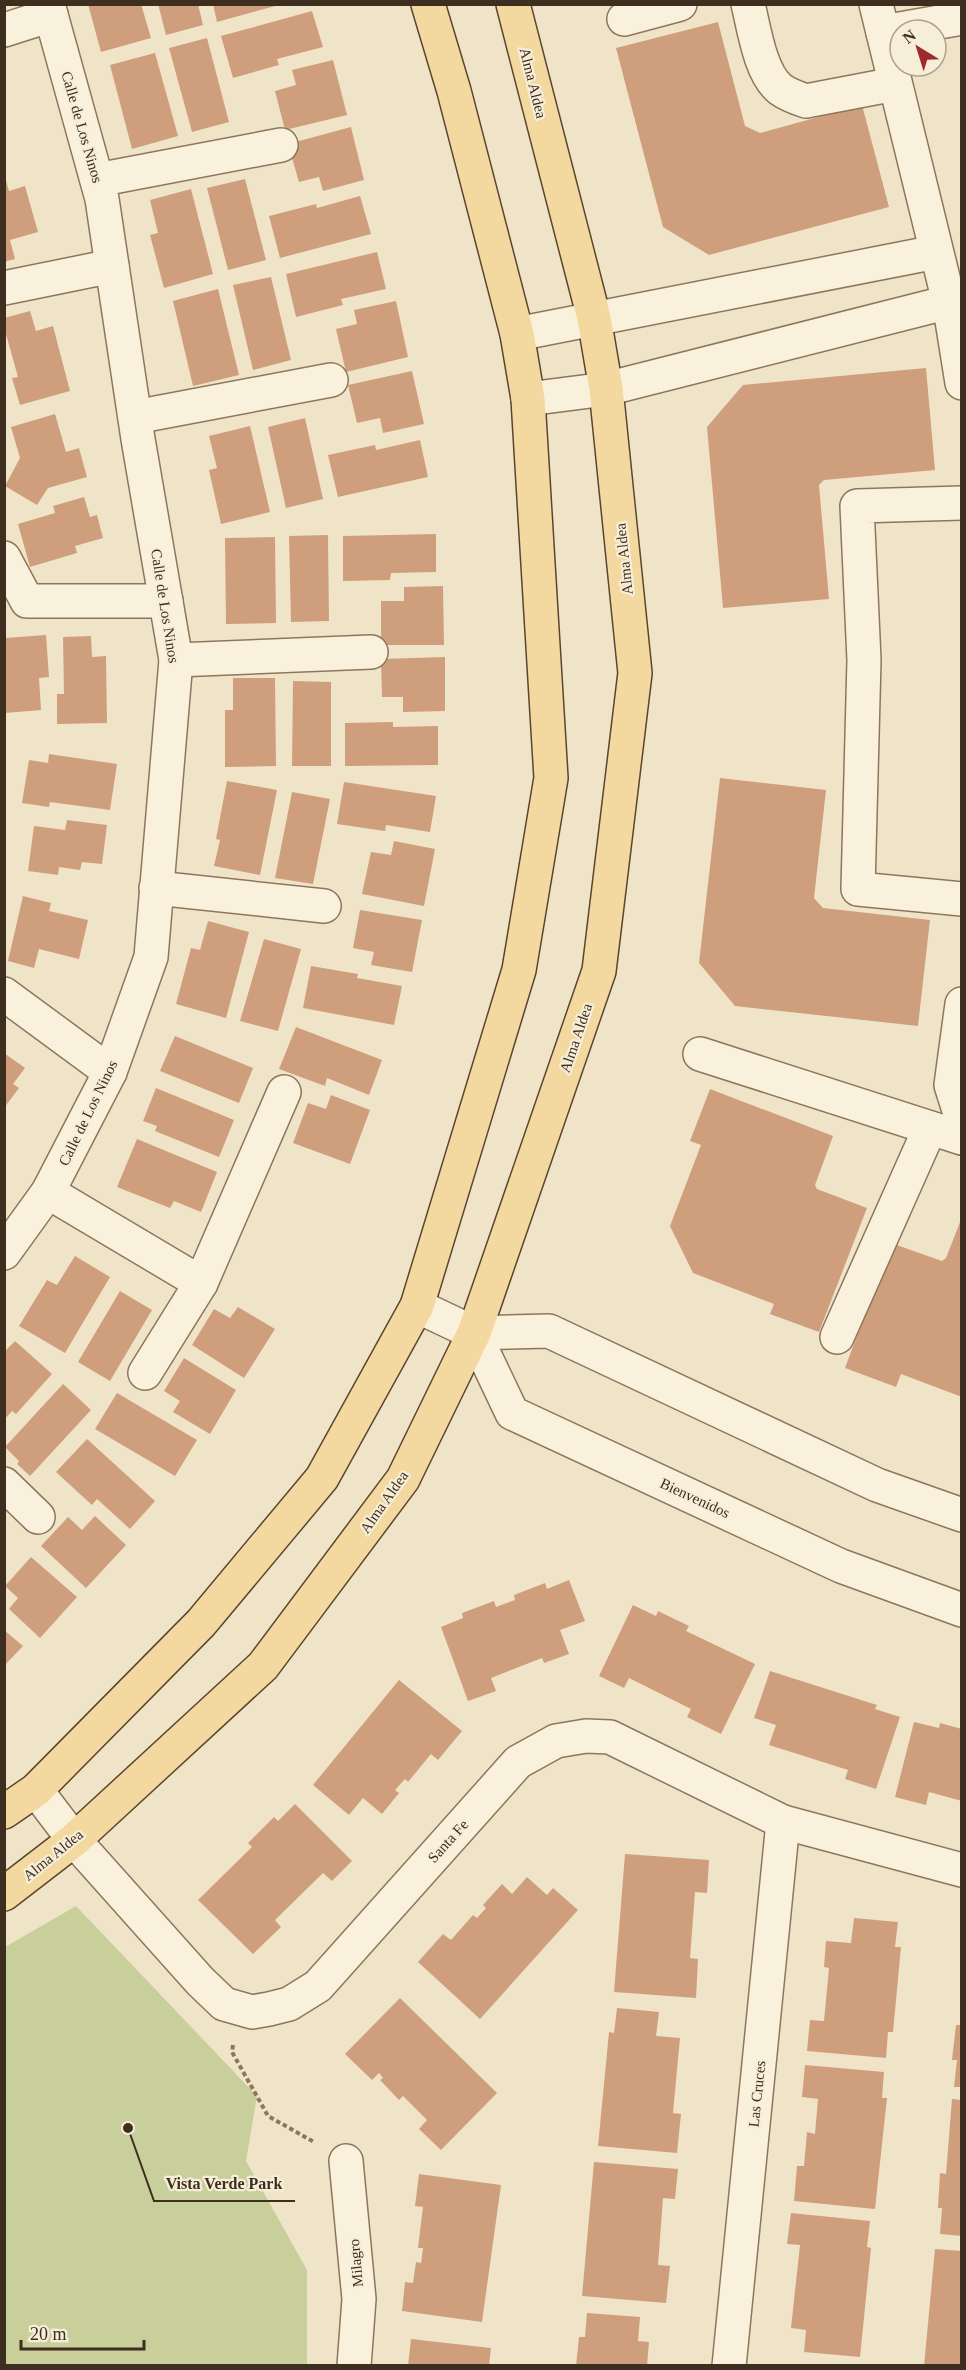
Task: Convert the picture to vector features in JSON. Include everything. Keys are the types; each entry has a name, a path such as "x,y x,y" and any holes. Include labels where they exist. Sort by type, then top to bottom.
{"main road":[{"path":"4,1812 36,1790 201,1623 322,1478 417,1306 519,970 551,778 528,399 517,334 454,91 428,4"},
{"name":"Alma Aldea","path":"4,1894 74,1840 263,1666 403,1479 474,1334 599,971 635,673 606,389 594,318 513,5"}],"street":[{"path":"624,19 680,4"},
{"path":"748,4 766,72 779,88 792,96 806,101 895,84"},
{"path":"4,30 49,10"},
{"name":"Calle de Los Ninos","path":"4,1253 48,1192 110,1072 151,957 176,660 135,417 102,199 49,10"},
{"path":"962,18 880,18 949,302 962,383"},
{"path":"97,180 281,145"},
{"path":"517,334 936,252"},
{"path":"4,288 112,266"},
{"path":"528,399 606,389 949,302"},
{"path":"135,417 331,380"},
{"path":"962,504 857,506 864,660 858,889 962,899"},
{"path":"4,558 27,601 166,601"},
{"path":"176,660 371,652"},
{"path":"156,888 324,906"},
{"path":"4,994 110,1072"},
{"path":"962,1004 951,1085 962,1120"},
{"path":"700,1054 962,1138"},
{"path":"145,1373 201,1283 284,1092"},
{"path":"837,1337 930,1128"},
{"path":"48,1192 201,1283"},
{"path":"417,1306 474,1334 549,1331 877,1485 962,1515"},
{"name":"Bienvenidos","path":"474,1334 512,1413 841,1566 962,1610"},
{"path":"4,1484 38,1517"},
{"name":"Santa Fe","path":"36,1790 74,1840 200,1982 224,2004 252,2012 289,2004 318,1986 518,1762 556,1741 586,1736 610,1737 783,1822 962,1870"},
{"name":"Las Cruces","path":"729,2366 783,1822"},
{"name":"Milagro","path":"346,2161 359,2299 354,2366"}],"path":[{"path":"240,2009 232,2052 268,2116 346,2161"}],"green space":[{"path":"76,1906 257,2096 246,2161 307,2270 307,2365 5,2365 5,1947"}],"building":[{"path":"88,4 141,4 151,38 101,52"},
{"path":"158,4 198,4 203,25 166,35"},
{"path":"213,4 279,4 279,5 217,22"},
{"path":"312,11 323,47 277,59 279,65 233,78 221,36"},
{"path":"718,22 745,126 760,133 862,105 889,207 709,255 663,227 616,48"},
{"path":"207,38 229,122 192,132 169,48"},
{"path":"155,53 178,136 132,149 110,65"},
{"path":"333,60 347,115 285,130 275,91 296,85 292,70"},
{"path":"351,127 364,180 323,191 319,177 299,182 288,144"},
{"path":"5,177 9,191 25,186 38,232 10,240 15,259 4,262"},
{"path":"245,179 266,260 228,270 207,188"},
{"path":"191,189 213,274 164,288 150,235 158,233 150,200"},
{"path":"360,196 371,234 280,258 269,216 316,204 317,208"},
{"path":"377,252 386,289 341,299 343,305 296,317 286,274"},
{"path":"271,277 291,360 253,370 233,285"},
{"path":"218,289 239,375 193,386 173,301"},
{"path":"396,301 408,357 346,372 336,329 357,324 354,310"},
{"path":"30,311 36,331 53,326 70,391 20,405 12,378 18,377 4,327 4,318"},
{"path":"926,368 935,470 824,480 819,485 829,599 723,608 707,427 743,385"},
{"path":"412,371 424,424 383,433 380,418 357,423 348,385"},
{"path":"55,414 66,452 79,448 87,477 48,488 37,505 5,486 20,458 11,427"},
{"path":"305,418 323,499 286,508 268,427"},
{"path":"250,426 270,512 221,524 209,470 217,468 209,436"},
{"path":"420,440 428,477 338,497 328,455 375,445 376,450"},
{"path":"84,497 90,517 97,515 103,538 75,546 77,553 30,567 18,524 55,513 53,506"},
{"path":"436,534 436,572 391,573 390,580 343,581 343,536"},
{"path":"328,535 329,621 291,622 289,536"},
{"path":"275,537 276,623 226,624 225,538"},
{"path":"443,586 444,645 381,645 381,601 404,601 404,587"},
{"path":"46,635 49,677 39,678 41,710 5,713 5,638"},
{"path":"91,636 92,657 106,656 107,723 57,724 57,694 64,694 63,637"},
{"path":"445,657 445,711 403,712 403,697 382,697 381,659"},
{"path":"233,678 275,678 276,766 225,767 225,710 233,710"},
{"path":"293,681 331,682 331,766 292,766"},
{"path":"393,722 393,727 438,726 438,765 345,766 345,723"},
{"path":"49,754 117,764 110,810 50,802 49,807 22,803 29,760 48,763"},
{"path":"720,778 826,790 814,898 823,908 930,920 918,1026 735,1006 699,963"},
{"path":"227,781 277,790 260,875 214,866 220,840 216,839"},
{"path":"344,782 436,796 430,832 386,825 385,831 337,824"},
{"path":"292,792 330,799 313,884 275,878"},
{"path":"67,820 107,825 102,864 82,862 80,870 59,867 58,875 28,871 34,826 65,830"},
{"path":"394,841 435,849 424,906 362,894 371,852 391,855"},
{"path":"23,896 51,903 49,911 88,920 79,959 39,949 34,968 8,961"},
{"path":"360,910 422,920 412,972 371,965 374,952 353,948"},
{"path":"208,921 249,932 226,1018 176,1004 191,948 200,950"},
{"path":"264,939 301,949 278,1031 240,1021"},
{"path":"311,966 358,974 357,978 402,986 394,1025 303,1008"},
{"path":"296,1027 382,1060 369,1095 327,1078 325,1086 279,1069"},
{"path":"175,1036 253,1068 239,1103 160,1071"},
{"path":"4,1053 25,1068 13,1084 19,1088 4,1108"},
{"path":"156,1088 234,1120 219,1157 155,1131 157,1126 143,1121"},
{"path":"710,1089 833,1136 815,1185 817,1189 867,1208 819,1332 770,1314 774,1304 693,1273 670,1226 701,1145 690,1141"},
{"path":"331,1095 370,1110 350,1164 293,1143 308,1103 326,1109"},
{"path":"137,1139 217,1172 201,1212 174,1201 170,1208 117,1187"},
{"path":"962,1217 962,1397 901,1374 896,1387 845,1368 891,1243 942,1261 946,1258"},
{"path":"75,1256 110,1277 65,1353 19,1326 47,1280 57,1285"},
{"path":"120,1291 152,1310 110,1381 78,1362"},
{"path":"238,1307 275,1329 244,1378 192,1345 214,1309 230,1318"},
{"path":"15,1341 52,1374 16,1414 12,1411 4,1420 4,1352"},
{"path":"184,1358 236,1390 210,1434 173,1412 180,1401 164,1391"},
{"path":"63,1384 91,1410 30,1476 17,1464 19,1461 5,1447"},
{"path":"117,1393 197,1440 175,1476 95,1429"},
{"path":"87,1439 155,1501 130,1529 97,1499 92,1505 56,1472"},
{"path":"95,1516 126,1545 86,1588 41,1546 68,1517 82,1530"},
{"path":"31,1557 77,1597 40,1638 9,1609 18,1598 5,1586"},
{"path":"569,1580 585,1621 560,1630 569,1654 544,1663 542,1658 491,1678 496,1691 468,1701 441,1627 463,1618 462,1613 494,1601 496,1607 515,1600 514,1595 545,1583 547,1589"},
{"path":"633,1605 656,1616 658,1611 689,1626 686,1631 755,1664 721,1734 687,1717 691,1709 629,1678 624,1688 599,1676"},
{"path":"4,1630 23,1646 4,1666"},
{"path":"770,1671 877,1705 875,1709 900,1717 876,1789 845,1779 848,1770 769,1745 776,1725 754,1718"},
{"path":"399,1680 462,1731 438,1760 431,1754 408,1782 405,1779 395,1790 399,1793 382,1814 363,1798 349,1815 313,1785"},
{"path":"914,1722 939,1728 940,1723 962,1729 962,1801 929,1792 926,1805 895,1797"},
{"path":"295,1804 352,1861 332,1881 323,1873 275,1920 281,1927 253,1954 198,1900 252,1847 248,1843 274,1817 278,1821"},
{"path":"625,1854 709,1860 707,1893 695,1892 690,1958 698,1959 696,1998 614,1992"},
{"path":"527,1877 547,1895 553,1888 578,1910 480,2019 418,1962 443,1934 451,1940 473,1915 477,1918 486,1908 483,1905 502,1884 512,1894"},
{"path":"854,1918 898,1922 895,1947 901,1947 893,2032 888,2032 886,2058 807,2051 810,2020 824,2021 829,1968 824,1967 826,1941 851,1943"},
{"path":"400,1998 497,2093 441,2150 419,2129 427,2120 403,2096 399,2100 380,2080 383,2078 379,2073 372,2080 345,2054"},
{"path":"617,2008 659,2012 656,2036 680,2038 673,2113 681,2114 677,2153 598,2146 609,2032 614,2033"},
{"path":"956,2025 962,2025 962,2087 954,2087 957,2060 952,2060"},
{"path":"805,2065 884,2072 882,2098 887,2098 875,2209 794,2201 797,2166 804,2166 807,2132 815,2134 818,2099 802,2097"},
{"path":"952,2099 962,2100 962,2236 940,2234 942,2208 938,2208 940,2173 946,2174"},
{"path":"594,2162 678,2169 675,2199 663,2198 658,2265 670,2266 666,2303 582,2296"},
{"path":"419,2174 501,2185 482,2322 402,2311 405,2282 413,2283 416,2262 421,2263 423,2248 418,2248 423,2207 415,2206"},
{"path":"791,2213 870,2221 867,2247 871,2248 860,2357 804,2352 806,2330 791,2328 800,2245 787,2244"},
{"path":"935,2249 962,2251 962,2366 924,2366"},
{"path":"587,2313 640,2317 638,2341 649,2342 647,2366 576,2366 579,2337 585,2337"},
{"path":"411,2339 491,2348 489,2366 408,2366"}],"place":[{"name":"Vista Verde Park","path":"128,2128"}]}
